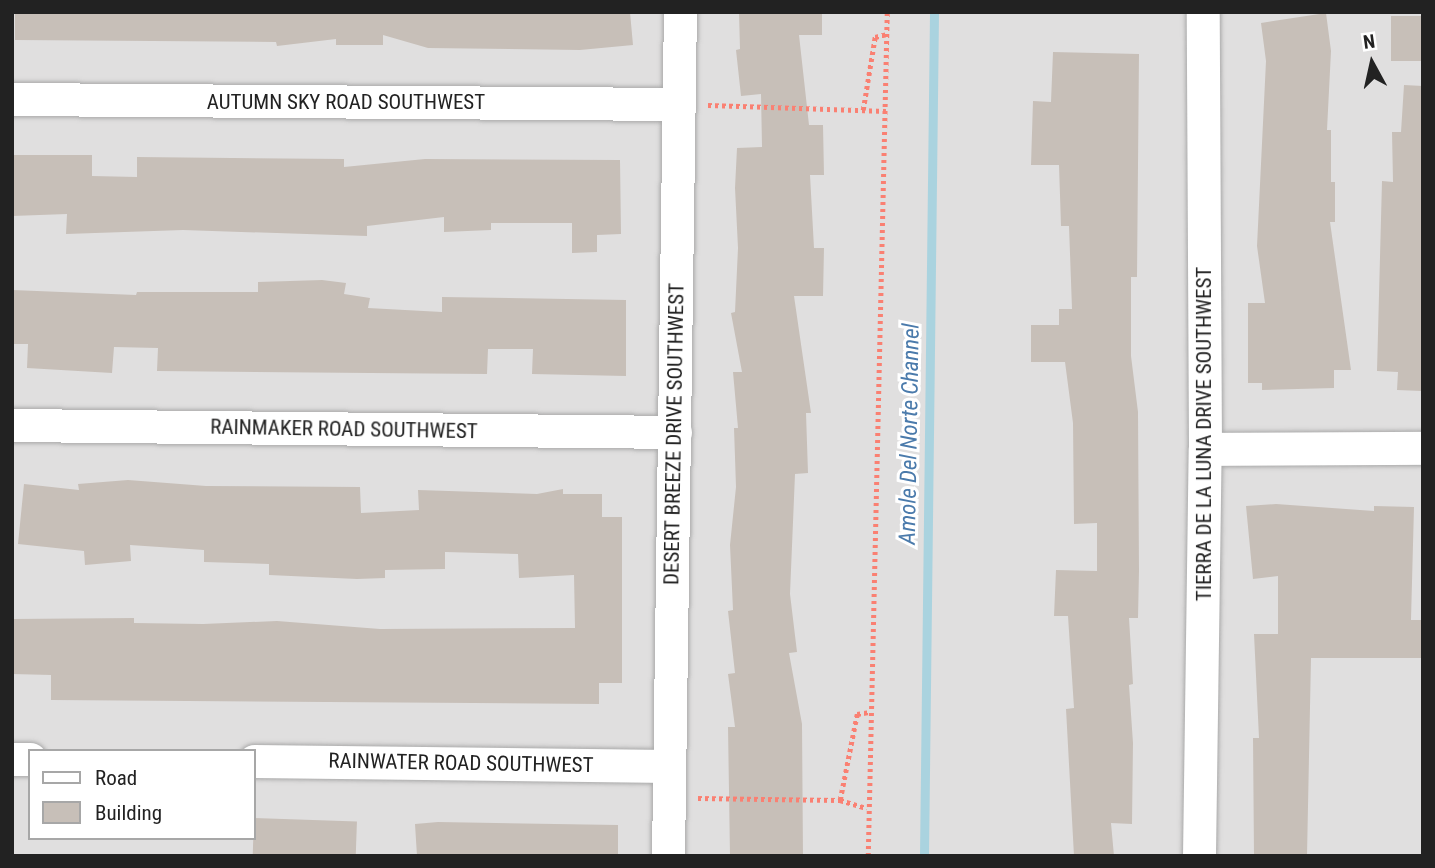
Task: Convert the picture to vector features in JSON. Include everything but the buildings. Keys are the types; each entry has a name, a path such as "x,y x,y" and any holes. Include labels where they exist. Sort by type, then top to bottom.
{"street":[{"name":"DESERT BREEZE DRIVE SOUTHWEST","path":"668,856 680,12"},
{"name":"TIERRA DE LA LUNA DRIVE SOUTHWEST","path":"1199,856 1205,449 1203,12"},
{"name":"AUTUMN SKY ROAD SOUTHWEST","path":"12,99 679,104"},
{"name":"RAINMAKER ROAD SOUTHWEST","path":"12,425 675,432"},
{"path":"1205,449 1423,448"},
{"name":"RAINWATER ROAD SOUTHWEST","path":"256,761 669,781"}],"path":[{"path":"868,856 869,712 887,12"},
{"path":"863,110 875,37 887,34"},
{"path":"679,104 886,111"},
{"path":"840,800 857,714 869,712"},
{"path":"669,781 840,800 867,808"}],"shaded area":[{"path":"12,12 1423,12 1423,856 12,856"}],"waterway":[{"name":"Amole Del Norte Channel","path":"924,856 934,12"}]}
